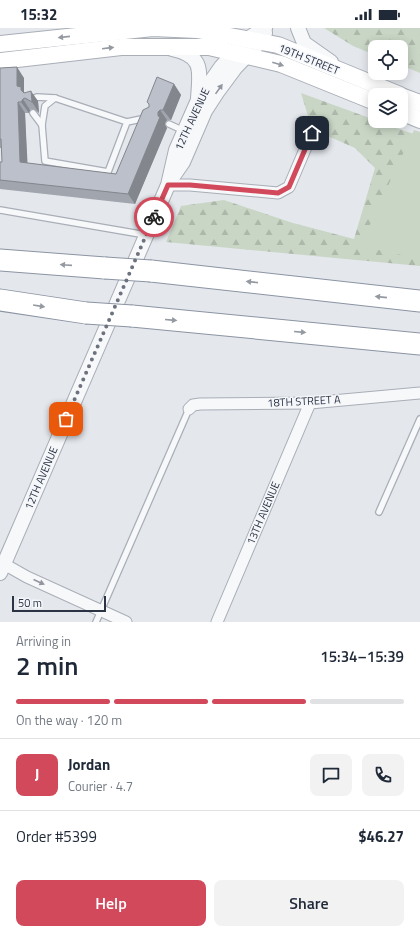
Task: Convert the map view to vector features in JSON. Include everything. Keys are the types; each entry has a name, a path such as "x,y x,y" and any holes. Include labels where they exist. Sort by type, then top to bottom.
{"highway":[{"path":"0,260 151,271 420,301"},
{"path":"0,300 86,313 132,316 420,344"}],"main road":[{"name":"19TH STREET","path":"0,44 153,28 197,30 257,36 382,88"},
{"name":"19TH STREET","path":"0,61 121,47 209,47 281,64 368,99"},
{"name":"19TH STREET","path":"408,98 420,103"},
{"path":"408,115 420,120"}],"street":[{"name":"12TH AVENUE","path":"168,185 176,150 198,100 221,68 241,54 257,36 268,28"},
{"path":"298,28 304,43 312,50 356,78"},
{"path":"162,47 185,52 198,64 200,77 198,100"},
{"name":"12TH AVENUE","path":"3,562 168,185 183,162 205,111 235,68 241,54"},
{"path":"168,185 190,185 278,193 289,187 312,133"},
{"name":"18TH STREET A","path":"189,409 193,405 200,404 310,403 420,393"},
{"name":"13TH AVENUE","path":"217,622 310,403"},
{"path":"3,562 27,577 126,622"}],"lane":[{"path":"32,99 37,97 55,98 127,122 152,116"},
{"path":"55,98 45,106 42,125 45,161 108,172 127,122"},
{"path":"33,113 42,125"},
{"path":"169,124 184,131"},
{"path":"0,210 146,235"},
{"path":"96,622 189,409"},
{"path":"379,512 420,419"}],"green space":[{"path":"324,28 420,28 420,73 408,68 408,40 368,40 368,52 353,46"},
{"path":"301,93 368,117 368,128 396,128 420,136 420,266 166,242 181,206 224,200 293,223 354,239 375,168 355,148 312,129"},
{"path":"414,130 420,132 420,259 360,246"}],"building":[{"path":"17,67 17,86 21,87 21,90 24,93 31,91 32,102 25,98 21,102 18,102 20,162 116,174 143,110 149,107 147,102 157,77 174,84 163,110 158,112 158,116 160,117 128,194 0,180 0,162 2,162 0,139 0,68"}],"way so far":[{"path":"66,419 154,217"}],"route":[{"path":"154,217 168,185 190,185 278,193 289,187 312,133"}]}
